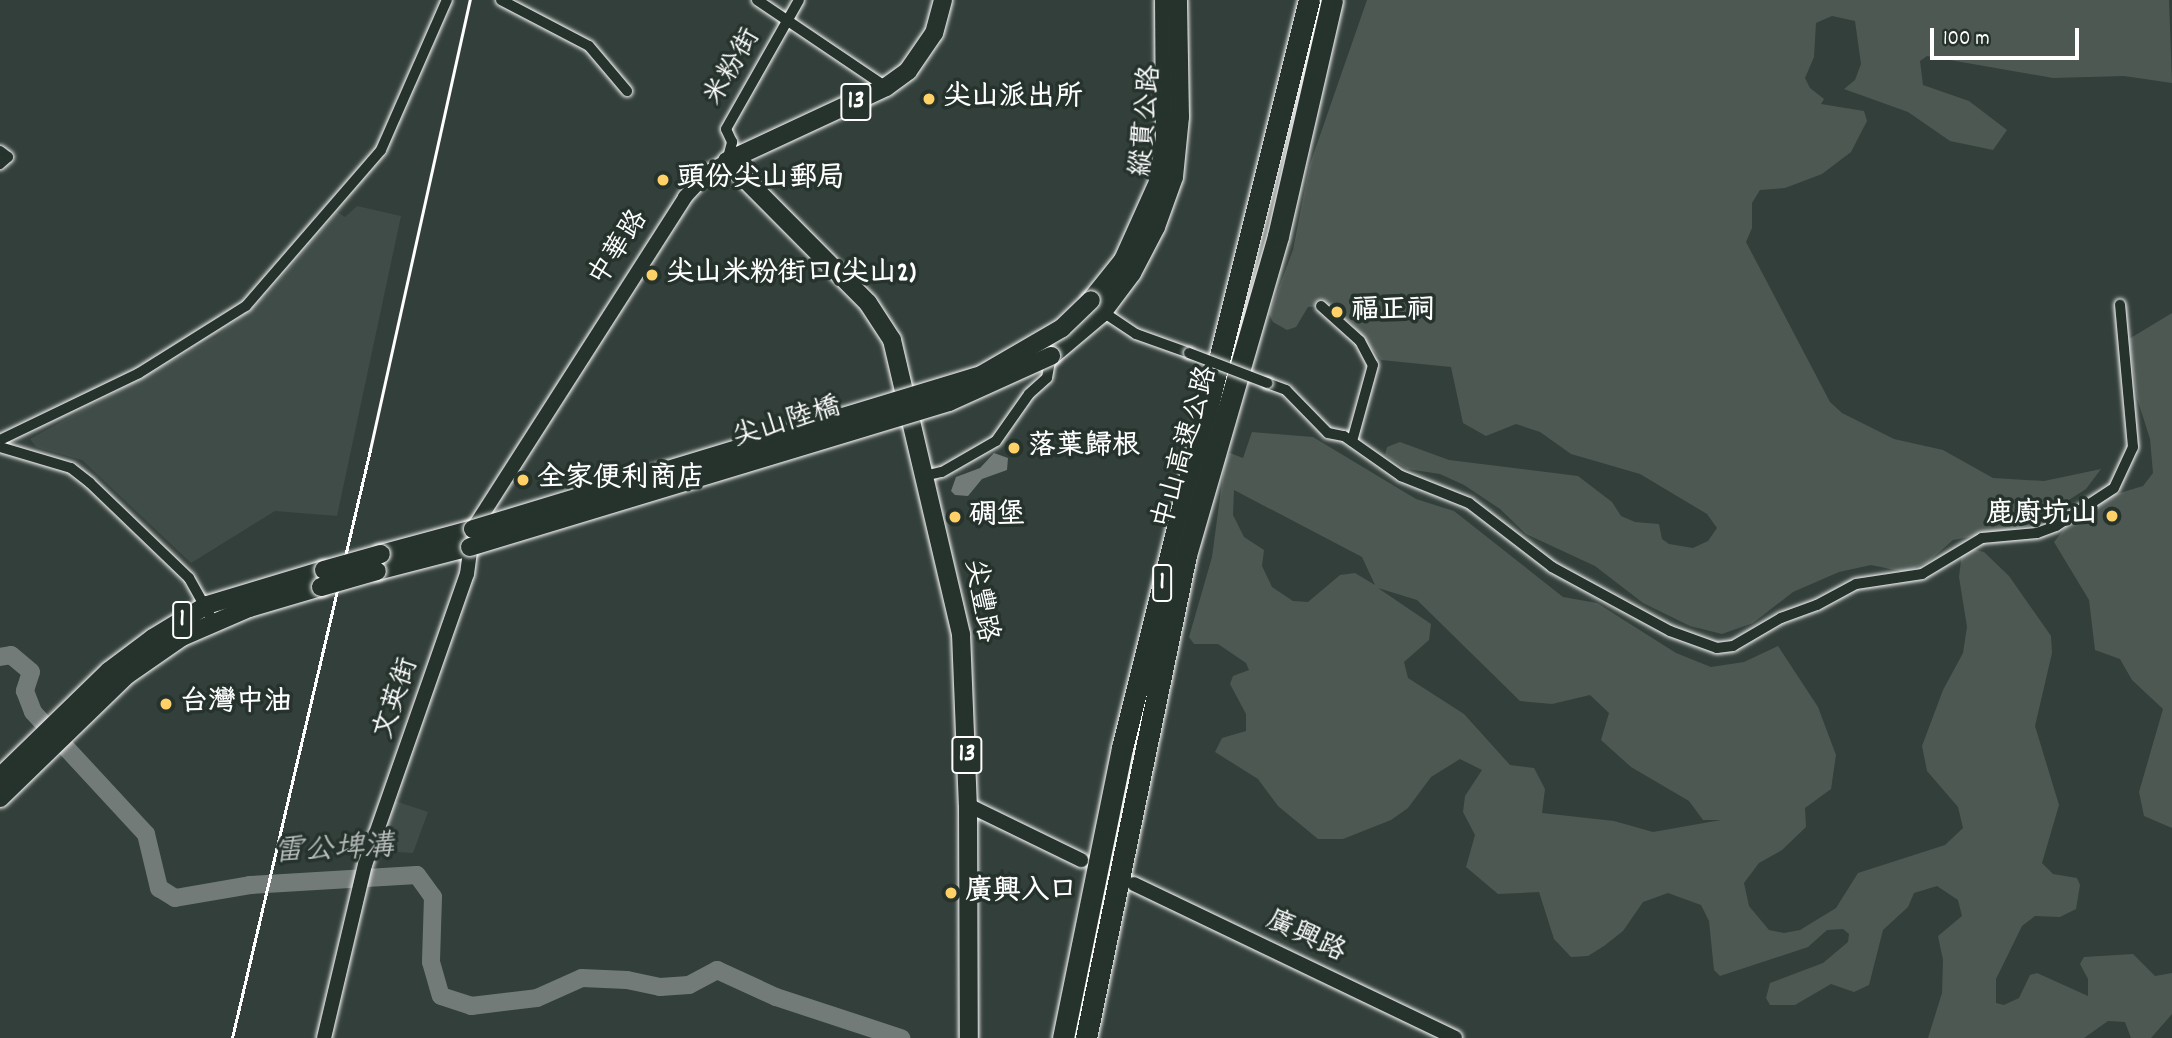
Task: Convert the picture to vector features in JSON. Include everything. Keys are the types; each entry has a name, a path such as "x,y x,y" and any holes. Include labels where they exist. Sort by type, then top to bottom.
{"highway":[{"name":"中山高速公路","path":"1063,1038 1122,748 1278,133 1308,0"},
{"name":"中山高速公路","path":"1086,1038 1186,555 1278,236 1332,0"}],"main road":[{"name":"中華路","path":"727,161 886,87 924,52 943,0"},
{"name":"1","path":"1164,0 1173,45"},
{"name":"1","path":"1173,45 1178,0"},
{"name":"縱貫公路","path":"1097,307 1123,260 1158,182 1165,140 1173,45"},
{"name":"尖豐路","path":"727,161 880,318 892,340 961,634 968,805 969,1038"},
{"name":"尖山陸橋","path":"470,547 949,402 1051,356 1097,307"},
{"name":"尖山陸橋","path":"473,529 981,375 1032,348 1097,307"},
{"name":"1","path":"0,777 43,744 136,660 210,613 379,563 473,529"},
{"name":"1","path":"379,563 470,547"},
{"name":"1","path":"0,798 43,744"}],"street":[{"path":"0,440 139,373 247,306 382,150 447,0"},
{"path":"501,0 589,46 627,91"},
{"path":"757,0 886,87"},
{"name":"米粉街","path":"727,161 732,142 726,129 755,72 799,0"},
{"path":"0,151 8,157 0,164"},
{"name":"中華路","path":"470,547 473,529 685,197 707,173 727,161"},
{"path":"1097,307 1136,334 1286,390 1328,433 1352,441 1401,475 1469,503 1552,567 1670,631 1697,644 1733,646 1781,618 1817,606 1856,584 1922,574 1982,538 2037,533 2056,526 2114,488 2133,447 2120,305"},
{"path":"1321,306 1360,341 1373,365 1352,441"},
{"path":"924,477 952,467 996,441 1029,394 1046,378 1051,356"},
{"path":"0,447 71,468 90,483 189,578 210,613"},
{"name":"文英街","path":"324,1038 365,865 467,574 470,547"},
{"path":"968,805 1081,860"},
{"name":"廣興路","path":"1134,884 1455,1038"}],"shaded area":[{"path":"1367,0 2169,0 2172,83 2124,76 2053,78 1927,56 1920,61 1923,85 1969,101 2007,130 1993,150 1950,141 1908,112 1844,89 1855,80 1861,64 1855,21 1832,16 1816,23 1814,57 1805,78 1810,88 1824,99 1821,104 1864,111 1867,121 1851,152 1822,174 1785,188 1760,190 1752,203 1752,228 1746,242 1830,402 1842,413 1894,439 1943,450 1993,478 2044,481 2101,469 2086,489 2028,526 1953,540 1928,562 1905,572 1871,565 1839,572 1793,592 1753,623 1722,634 1690,626 1643,603 1595,566 1526,534 1500,509 1464,485 1440,474 1407,469 1385,455 1387,447 1400,442 1449,460 1578,476 1612,502 1621,516 1635,522 1659,524 1662,539 1669,544 1693,548 1708,541 1717,528 1707,514 1640,474 1571,454 1540,432 1516,424 1486,436 1463,423 1451,367 1381,360 1353,325 1325,306 1308,307 1296,327 1287,330 1273,322 1269,314 1293,250 1309,167"},
{"path":"357,206 401,216 337,516 275,511 191,563 82,460 36,447 30,439 216,337 266,296 337,212 345,217"},
{"path":"2172,313 2172,828 2144,816 2139,792 2163,709 2132,680 2120,659 2095,650 2089,600 2054,542 2069,523 2103,498 2143,486 2153,473 2150,439 2137,398 2129,339"},
{"path":"1252,432 1313,437 1416,499 1454,511 1563,597 1597,603 1676,653 1711,667 1744,662 1778,646 1818,707 1836,755 1831,789 1805,808 1806,827 1782,850 1759,863 1744,883 1749,906 1769,930 1784,933 1800,930 1836,908 1858,873 1945,845 1963,828 1958,807 1927,771 1922,746 1943,690 1963,653 1967,627 1959,577 1962,552 1969,548 1984,552 2009,576 2051,636 2052,653 2035,726 2059,805 2042,863 2053,874 2077,878 2080,885 2076,909 2060,917 2035,916 2022,926 1996,979 1996,1003 2004,1005 2019,998 2030,975 2037,973 2088,996 2088,979 2080,964 2084,957 2133,954 2155,976 2172,973 2172,1014 2151,1038 2131,1038 2125,1022 2108,1021 2084,1038 1928,1038 1942,993 1943,960 1938,936 1962,916 1958,900 1937,886 1914,893 1908,907 1883,930 1869,985 1854,992 1831,984 1795,1005 1770,1005 1766,998 1770,983 1823,963 1848,942 1849,934 1843,929 1827,930 1808,947 1720,976 1714,970 1709,921 1701,905 1668,893 1643,902 1623,931 1604,946 1588,956 1571,957 1554,939 1539,892 1498,894 1466,867 1475,835 1463,812 1465,796 1482,770 1460,759 1431,777 1408,808 1391,820 1343,839 1318,839 1278,806 1258,779 1215,752 1222,738 1246,731 1246,714 1230,684 1233,676 1249,670 1246,663 1218,644 1194,644 1189,637 1212,557 1225,460 1230,453 1243,458","holes":["1234,490 1362,557 1375,585 1355,573 1340,575 1308,602 1293,601 1272,587 1262,566 1264,550 1244,537 1233,515","1378,588 1417,600 1520,701 1552,704 1590,695 1609,713 1601,740 1631,767 1689,801 1703,820 1721,820 1653,832 1614,821 1542,813 1545,789 1534,768 1510,765 1464,714 1408,678 1404,662 1429,640 1431,624"]},
{"path":"994,453 1008,458 1007,470 982,479 968,496 955,495 951,491 956,477 980,468"},
{"path":"395,801 428,812 413,853 377,851"}],"waterway":[{"name":"雷公埤溝","path":"0,657 11,655 31,672 25,691 33,712 146,834 159,888 175,898 250,885 417,875 433,897 431,962 441,996 471,1006 537,998 582,978 627,980 660,987 689,985 717,970 776,997 901,1038"}],"railway":[{"path":"232,1038 370,450 470,0"}],"place":[{"name":"尖山派出所","path":"929,99"},
{"name":"頭份尖山郵局","path":"663,180"},
{"name":"尖山米粉街口(尖山2)","path":"652,275"},
{"name":"福正祠","path":"1337,312"},
{"name":"落葉歸根","path":"1014,448"},
{"name":"全家便利商店","path":"523,480"},
{"name":"鹿廚坑山","path":"2112,516"},
{"name":"碉堡","path":"955,517"},
{"name":"台灣中油","path":"166,704"},
{"name":"廣興入口","path":"951,893"}]}
